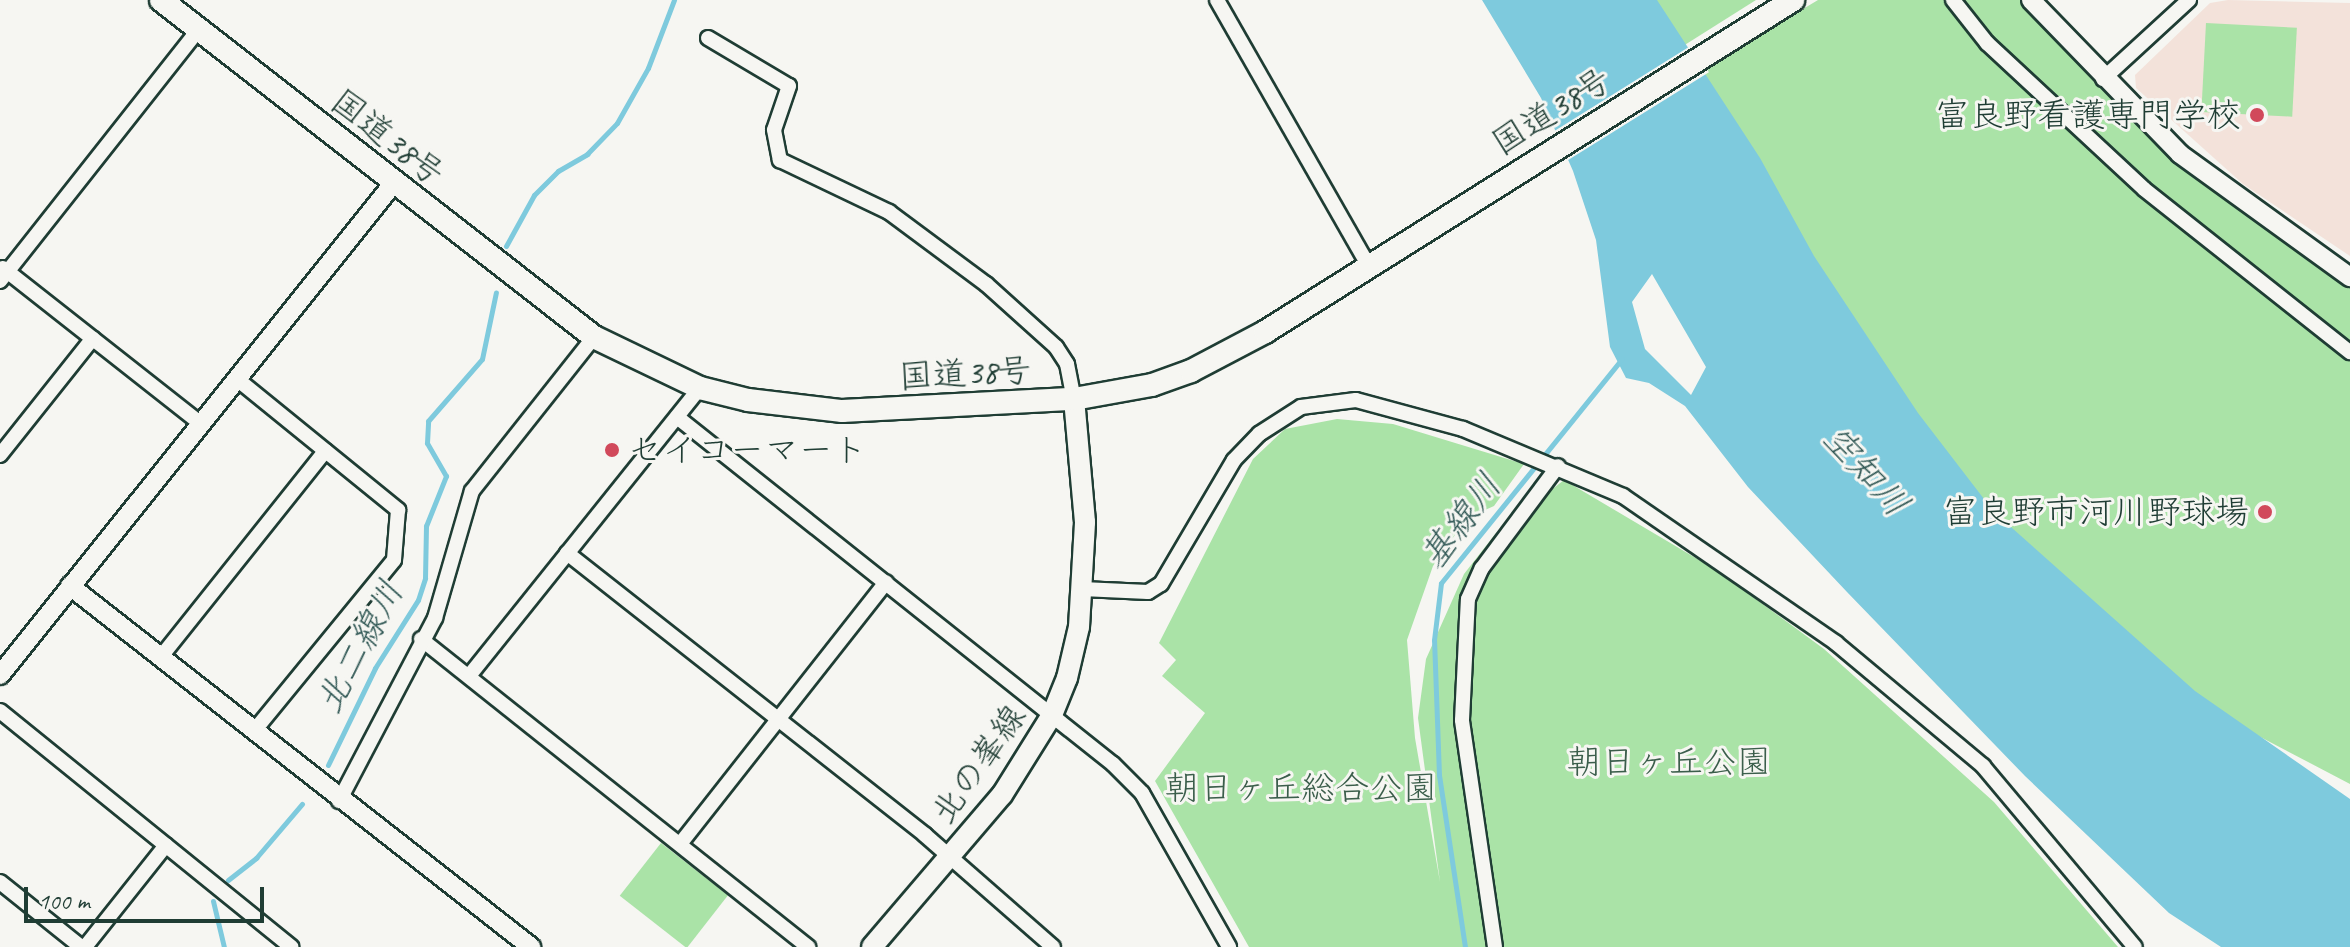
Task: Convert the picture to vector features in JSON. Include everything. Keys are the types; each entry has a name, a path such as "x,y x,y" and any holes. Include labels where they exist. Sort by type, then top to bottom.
{"highway":[{"name":"国道38号","path":"161,0 393,184 594,337 700,388 748,400 842,411 1074,399 1152,385 1191,371 1265,332 1793,0"}],"main road":[{"name":"北の峯線","path":"872,947 950,858 1025,763 1052,715 1074,653 1082,589 1085,522 1074,399"}],"street":[{"path":"1217,0 1368,265"},
{"path":"1953,0 1987,43 2144,189 2350,352"},
{"path":"2031,0 2103,79 2230,195 2350,277"},
{"path":"2103,79 2189,0"},
{"path":"198,30 3,273 93,338 200,423"},
{"path":"708,38 789,86 774,130 780,160 889,212 986,284 1056,347 1067,364 1074,399"},
{"path":"0,675 393,184"},
{"path":"339,801 445,589 472,491 594,337"},
{"path":"0,455 93,338"},
{"path":"237,379 398,510 394,560 253,732"},
{"path":"469,676 700,388"},
{"path":"1082,589 1148,592 1161,584 1234,460 1259,434 1301,407 1356,400 1463,429 1558,466 1623,496 1869,670 1983,766 2135,947"},
{"path":"677,417 1052,715 1142,793 1229,947"},
{"path":"160,658 325,451"},
{"path":"1495,947 1462,720 1468,599 1482,568 1558,466"},
{"path":"567,553 779,718 1053,947"},
{"path":"680,844 886,582"},
{"path":"70,586 339,801 531,947"},
{"path":"421,639 808,947"},
{"path":"0,711 291,947"},
{"path":"0,882 83,947 166,845"}],"shaded area":[{"name":"富良野看護専門学校","path":"2228,0 2350,3 2350,256 2243,184 2136,88 2135,75 2210,3"}],"green space":[{"path":"1643,0 1756,0 1672,53"},
{"path":"1818,0 2031,0 2133,109 2350,277 2350,784 2186,698 1940,470 1688,78"},
{"path":"2206,23 2297,28 2292,117 2201,112"},
{"path":"1337,419 1393,424 1524,464 1494,506 1467,518 1433,566 1407,640 1415,738 1440,882 1418,718 1426,659 1464,574 1496,533 1564,480 1716,570 1824,649 1994,802 2118,947 1249,947 1155,781 1205,713 1162,676 1176,660 1159,643 1253,459 1285,429"},
{"path":"661,843 728,895 688,947 620,896"}],"water":[{"name":"空知川","path":"1482,0 1657,0 1760,158 1814,256 1918,413 1994,512 2195,691 2350,799 2350,947 2221,947 2169,913 2025,776 1847,592 1748,487 1685,406 1649,383 1626,378 1610,347 1596,240 1573,171 1541,98","holes":["1652,274 1706,367 1691,395 1645,349 1632,302"]}],"pier":[{"path":"1692,45 1709,72 1568,160 1551,133"}],"waterway":[{"name":"北二線川","path":"506,246 534,195 558,171 587,154 617,123 648,68 674,0"},
{"name":"北二線川","path":"328,765 375,668 418,600 425,578 426,526 446,476 427,443 428,421 482,359 496,292"},
{"name":"基線川","path":"1465,947 1439,775 1434,640 1441,583 1622,359"},
{"name":"北二線川","path":"228,880 256,858 302,804"},
{"name":"北二線川","path":"213,901 224,947"}],"place":[{"name":"富良野看護専門学校","path":"2257,115"},
{"name":"セイコーマート","path":"612,450"},
{"name":"富良野市河川野球場","path":"2265,512"}],"park label":[{"name":"朝日ヶ丘公園","path":"1669,762"},
{"name":"朝日ヶ丘総合公園","path":"1301,788"}]}
